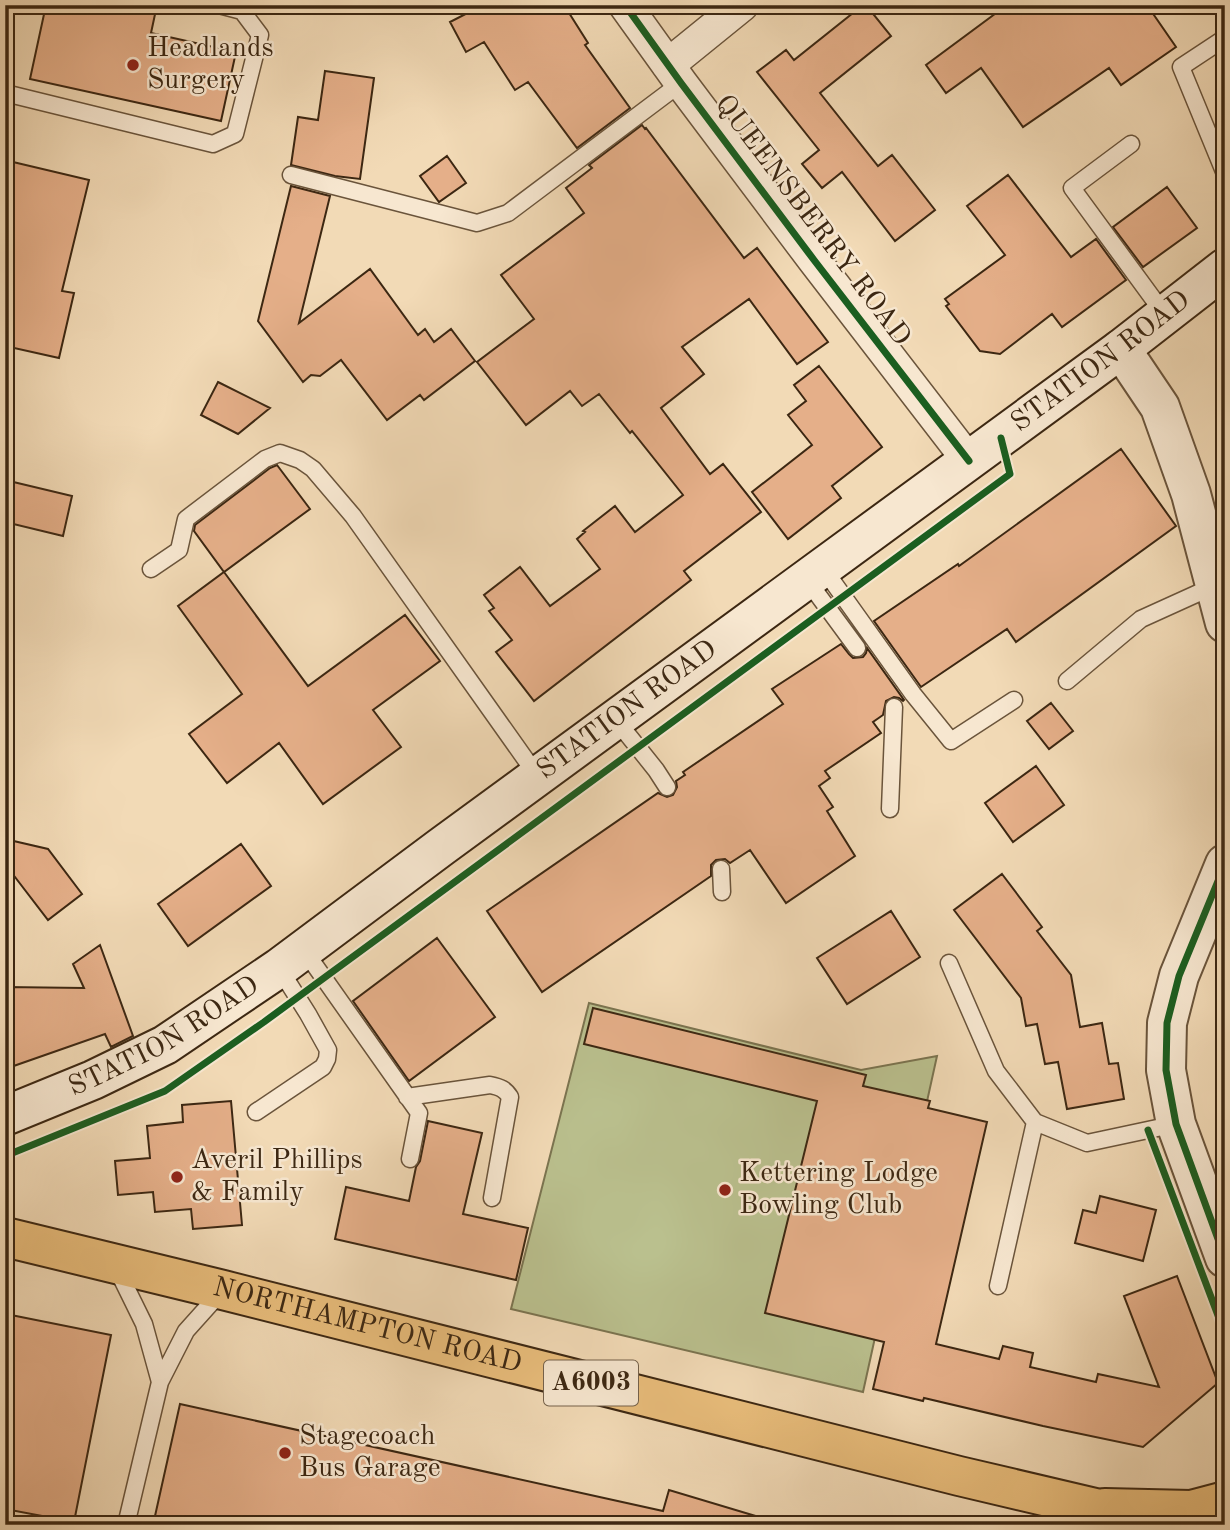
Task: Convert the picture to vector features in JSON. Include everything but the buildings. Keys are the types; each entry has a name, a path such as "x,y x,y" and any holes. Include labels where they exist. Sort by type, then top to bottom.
{"main road":[{"name":"STATION ROAD","path":"5,1116 93,1080 165,1045 291,959 1121,349 1225,268"},
{"path":"1121,349 1160,407 1191,494 1225,623"},
{"path":"1225,864 1179,976 1167,1023 1166,1070 1176,1124 1225,1258"},
{"name":"NORTHAMPTON ROAD","path":"5,1237 1096,1508 1134,1525"},
{"name":"NORTHAMPTON ROAD","path":"1096,1508 1191,1510 1225,1502"}],"street":[{"name":"QUEENSBERRY ROAD","path":"625,5 814,260 969,461"},
{"path":"674,74 742,5"}],"lane":[{"path":"5,93 213,144 236,134 260,35 242,10 219,5"},
{"path":"1225,38 1181,68 1225,174"},
{"path":"291,175 477,223 508,213 674,74"},
{"path":"1131,144 1072,188 1165,315"},
{"path":"151,569 179,550 186,519 265,458 280,453 300,460 313,469 353,516 538,777"},
{"path":"815,574 858,648"},
{"path":"815,574 951,741 1014,700"},
{"path":"1067,681 1141,619 1216,585"},
{"path":"890,809 894,707"},
{"path":"616,720 667,787"},
{"path":"721,869 722,892"},
{"path":"291,959 419,1113 410,1159"},
{"path":"256,1112 323,1067 327,1059 328,1050 308,1014 291,959"},
{"path":"949,963 996,1072 1035,1122 1087,1143 1176,1124"},
{"path":"407,1097 490,1085 507,1091 510,1097 492,1198"},
{"path":"998,1286 1035,1122"},
{"path":"114,1264 144,1324 160,1382"},
{"path":"127,1525 160,1382 186,1331 223,1290"}],"green space":[{"name":"Kettering Lodge Bowling Club","path":"589,1003 861,1070 937,1056 863,1392 511,1309"}],"cycle path":[{"path":"625,5 814,260 969,461"},
{"path":"5,1156 165,1091 264,1022 1010,474 1001,438"},
{"path":"1225,864 1179,976 1167,1023 1166,1070 1176,1124 1225,1258"},
{"path":"1148,1130 1225,1334"}],"place":[{"name":"Headlands Surgery","path":"133,65"},
{"name":"Averil Phillips & Family","path":"177,1177"},
{"name":"Kettering Lodge Bowling Club","path":"725,1190"},
{"name":"Stagecoach Bus Garage","path":"285,1453"}]}
